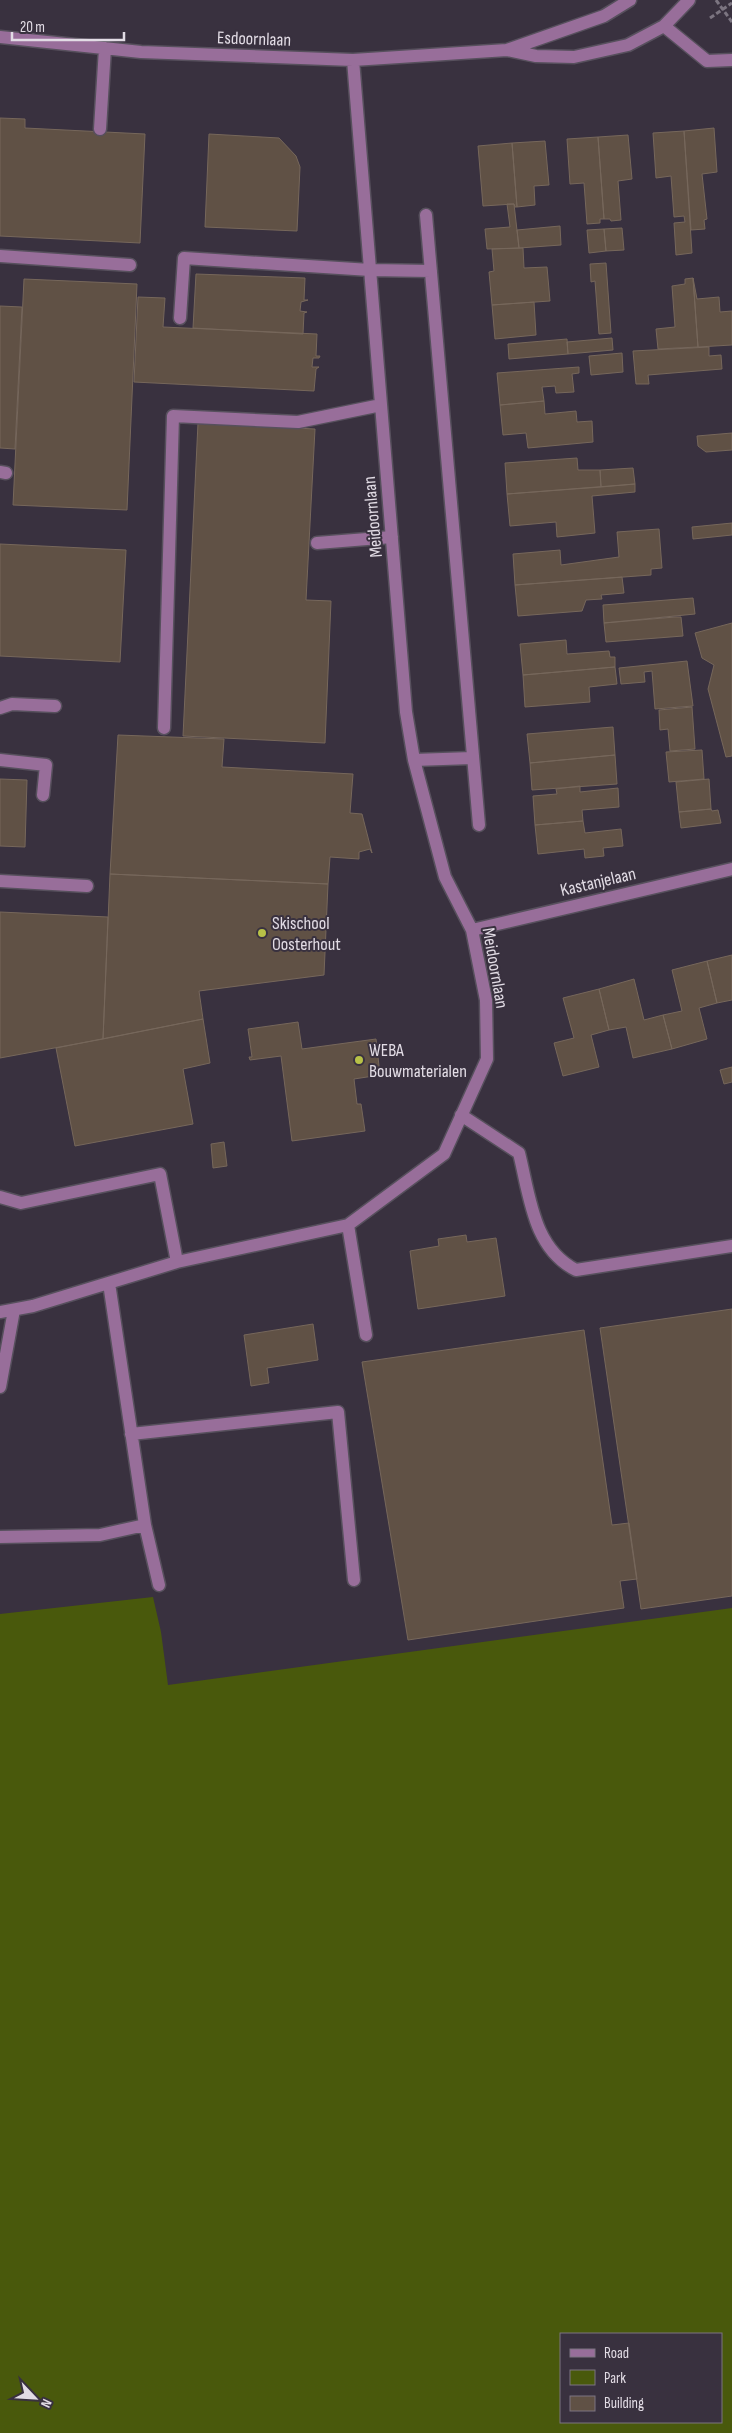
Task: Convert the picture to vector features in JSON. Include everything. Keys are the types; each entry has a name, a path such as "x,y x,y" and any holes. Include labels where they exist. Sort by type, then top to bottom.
{"street":[{"name":"Esdoornlaan","path":"507,50 604,16 630,0"},
{"name":"Esdoornlaan","path":"0,37 141,52 353,60 507,50 536,56 574,57 628,45 664,26 689,0"},
{"path":"664,26 707,61 732,60"},
{"path":"100,129 105,48"},
{"name":"Meidoornlaan","path":"348,1225 444,1154 487,1059 486,1000 472,930 445,877 414,760 406,712 353,60"},
{"path":"426,215 479,826"},
{"path":"0,256 130,265"},
{"path":"180,318 184,258 370,270 431,271"},
{"path":"164,728 173,416 298,422 381,405"},
{"path":"317,543 392,537"},
{"path":"0,708 12,704 55,706"},
{"path":"414,760 472,758"},
{"path":"0,760 46,766 43,795"},
{"name":"Kastanjelaan","path":"472,930 732,869"},
{"path":"0,882 88,886"},
{"path":"462,1115 519,1153 538,1232 561,1262 576,1270 732,1246"},
{"path":"0,1197 21,1203 160,1174 177,1262"},
{"path":"0,1312 33,1306 177,1262 348,1225 366,1335"},
{"path":"109,1283 145,1525 159,1585"},
{"path":"0,1387 14,1310"},
{"path":"131,1434 338,1412 354,1580"},
{"path":"0,1537 100,1535 145,1525"}],"path":[{"path":"715,0 732,22"}],"green space":[{"path":"153,1597 161,1632 168,1685 732,1608 732,2433 0,2433 0,1614"}],"building":[{"path":"0,118 25,119 25,128 145,134 140,243 0,236"},
{"path":"714,128 717,172 702,174 707,219 704,220 705,229 691,230 684,131"},
{"path":"684,131 692,253 676,255 674,223 685,222 684,216 674,217 671,176 656,178 653,133"},
{"path":"209,134 279,138 296,156 300,167 297,231 205,227"},
{"path":"628,135 632,179 618,181 621,220 611,221 610,219 604,219 598,137"},
{"path":"598,137 604,219 600,219 600,223 587,224 584,183 570,184 567,139"},
{"path":"545,141 549,185 534,186 535,205 517,207 512,143"},
{"path":"512,143 517,207 514,204 483,206 478,146"},
{"path":"507,204 514,204 519,248 487,249 485,229 510,227"},
{"path":"560,226 561,245 519,248 517,230"},
{"path":"622,228 624,250 606,251 604,229"},
{"path":"604,229 606,251 589,253 587,230"},
{"path":"523,248 524,268 547,267 550,301 492,305 489,272 494,271 492,249"},
{"path":"606,263 611,333 599,334 595,281 591,282 590,264"},
{"path":"196,274 305,278 304,300 308,300 301,302 300,311 307,312 304,313 303,334 193,328"},
{"path":"693,278 698,347 658,349 656,329 675,327 672,286 685,284 685,279"},
{"path":"693,278 697,299 719,297 720,312 732,311 732,345 698,347"},
{"path":"24,279 137,284 127,510 13,505"},
{"path":"138,297 165,298 163,327 317,334 316,356 320,356 319,358 313,358 312,367 319,367 316,369 314,391 134,382"},
{"path":"534,302 536,335 495,339 492,305"},
{"path":"0,306 22,307 15,449 0,448"},
{"path":"612,338 613,350 568,354 567,342"},
{"path":"567,339 568,354 509,359 508,344"},
{"path":"709,347 709,356 721,355 722,369 648,375 649,384 636,384 633,351"},
{"path":"622,353 623,372 591,375 589,356"},
{"path":"579,367 579,373 572,374 574,392 556,393 555,386 542,387 544,401 500,405 497,373"},
{"path":"544,401 545,414 576,411 577,422 592,421 593,442 528,448 526,433 503,435 500,405"},
{"path":"198,423 315,429 306,600 331,601 325,743 183,736"},
{"path":"732,433 732,450 706,452 698,446 697,436"},
{"path":"577,458 578,470 600,470 601,487 507,494 505,463"},
{"path":"633,468 635,484 601,487 600,470"},
{"path":"635,484 635,492 592,496 595,533 557,537 556,522 510,526 507,494"},
{"path":"732,523 732,535 693,539 692,527"},
{"path":"659,529 662,568 651,569 651,575 515,585 513,554 560,550 561,565 619,557 617,532"},
{"path":"0,544 126,550 120,662 0,656"},
{"path":"622,577 624,593 601,595 602,599 586,600 582,611 518,616 515,585"},
{"path":"693,598 695,614 604,623 603,605"},
{"path":"681,617 683,636 606,642 604,623"},
{"path":"732,623 732,756 726,757 708,689 714,665 702,658 695,633"},
{"path":"566,640 567,654 609,651 610,657 615,657 615,667 523,675 520,644"},
{"path":"687,661 693,706 655,709 652,671 644,672 645,682 621,684 619,668"},
{"path":"615,667 617,684 589,687 590,702 525,707 523,675"},
{"path":"692,707 695,749 670,751 668,729 660,730 659,710"},
{"path":"613,727 615,755 530,763 527,734"},
{"path":"118,735 224,739 222,767 353,774 350,813 362,814 372,853 370,849 359,852 359,859 330,857 328,884 110,874"},
{"path":"702,750 704,779 669,782 666,752"},
{"path":"615,755 617,784 532,790 530,763"},
{"path":"0,779 27,780 25,847 0,846"},
{"path":"709,779 711,809 679,812 676,782"},
{"path":"580,786 580,792 618,788 619,807 582,810 583,821 535,825 533,796 557,794 556,789"},
{"path":"711,809 712,811 718,810 721,823 681,828 679,812"},
{"path":"583,821 585,833 621,829 623,846 603,848 604,856 585,858 584,849 538,854 535,825"},
{"path":"110,874 328,884 324,975 199,991 203,1019 103,1039"},
{"path":"0,912 108,917 103,1039 0,1058"},
{"path":"732,955 732,1000 717,1003 707,961"},
{"path":"707,961 717,1003 699,1008 707,1039 672,1049 663,1015 682,1011 672,970"},
{"path":"634,979 644,1020 663,1015 672,1049 633,1058 626,1027 609,1030 599,989"},
{"path":"599,989 609,1030 591,1035 599,1067 563,1076 554,1043 574,1038 563,998"},
{"path":"203,1019 210,1063 183,1069 193,1124 75,1146 56,1048"},
{"path":"298,1022 302,1049 376,1039 380,1075 354,1079 357,1104 361,1104 365,1131 292,1141 281,1056 250,1060 249,1057 252,1057 248,1029"},
{"path":"732,1067 732,1082 724,1084 720,1070"},
{"path":"224,1142 227,1166 213,1168 211,1144"},
{"path":"466,1235 467,1242 496,1238 505,1296 418,1309 410,1251 439,1246 438,1239"},
{"path":"732,1309 732,1596 641,1609 600,1328"},
{"path":"313,1324 318,1360 267,1368 269,1383 251,1386 244,1335"},
{"path":"584,1330 612,1525 629,1523 637,1579 620,1581 624,1608 408,1640 362,1362"}],"place":[{"name":"Skischool Oosterhout","path":"262,933"},
{"name":"WEBA Bouwmaterialen","path":"359,1060"}]}
